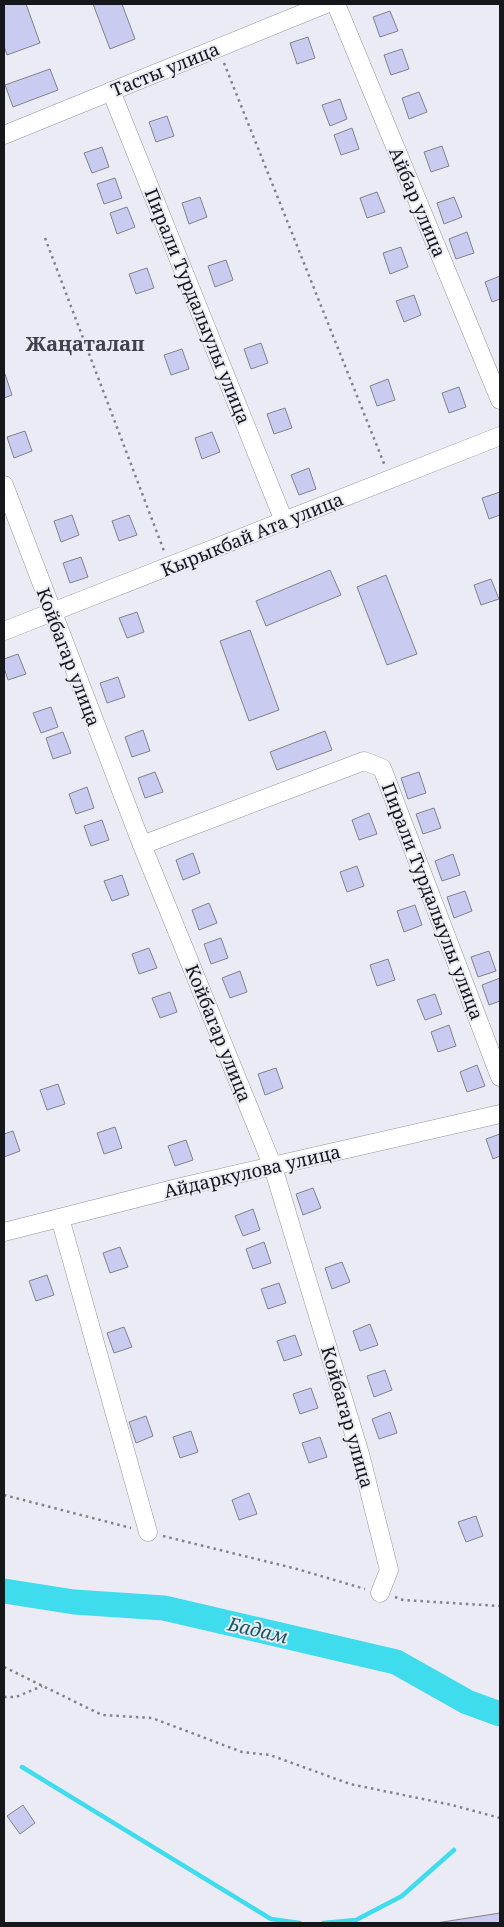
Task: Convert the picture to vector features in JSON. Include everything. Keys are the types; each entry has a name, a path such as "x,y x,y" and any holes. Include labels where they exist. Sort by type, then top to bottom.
{"street":[{"name":"Тасты улица","path":"4,136 326,4"},
{"name":"Айбар улица","path":"336,4 500,400"},
{"name":"Пирали Турдалыулы улица","path":"111,91 284,522"},
{"name":"Кырыкбай Ата улица","path":"4,631 500,436"},
{"name":"Койбагар улица","path":"4,485 142,845 273,1167 360,1454 389,1570 380,1593"},
{"name":"Пирали Турдалыулы улица","path":"142,845 364,761 382,768 500,1077"},
{"name":"Айдаркулова улица","path":"4,1232 185,1186 500,1114"},
{"path":"60,1218 148,1532"}],"path":[{"path":"218,48 391,479"},
{"path":"45,238 170,566"},
{"path":"4,1495 297,1569 403,1600 500,1606"},
{"path":"4,1667 102,1714 152,1718 242,1752 270,1755 350,1784 452,1805 500,1818"},
{"path":"4,1697 16,1696 42,1686"}],"building":[{"path":"4,4 26,4 40,43 7,55 4,46"},
{"path":"93,4 122,4 135,39 110,49"},
{"path":"390,11 398,31 380,37 373,17"},
{"path":"308,37 315,58 297,64 290,43"},
{"path":"402,49 409,69 391,75 384,55"},
{"path":"50,69 58,90 13,107 5,85"},
{"path":"419,92 427,112 409,119 402,98"},
{"path":"340,99 347,119 330,126 322,105"},
{"path":"167,116 174,136 156,142 149,122"},
{"path":"352,128 359,149 341,155 334,135"},
{"path":"442,146 449,166 431,172 424,152"},
{"path":"102,147 109,167 92,173 84,153"},
{"path":"115,178 122,198 104,204 97,184"},
{"path":"377,192 385,212 367,218 360,198"},
{"path":"200,197 207,217 189,224 182,203"},
{"path":"454,197 462,217 444,224 437,203"},
{"path":"127,207 135,227 117,234 110,213"},
{"path":"467,232 474,253 456,259 449,239"},
{"path":"401,247 408,267 390,274 383,253"},
{"path":"226,260 233,280 215,287 208,266"},
{"path":"147,268 154,288 136,294 129,274"},
{"path":"500,276 500,299 492,302 485,282"},
{"path":"414,295 421,315 404,322 396,301"},
{"path":"261,343 268,363 251,369 244,349"},
{"path":"182,349 189,369 171,375 164,355"},
{"path":"4,375 12,395 4,398"},
{"path":"388,379 395,400 377,406 370,386"},
{"path":"459,387 466,407 449,413 442,393"},
{"path":"285,408 292,428 274,434 267,414"},
{"path":"25,431 32,451 14,458 7,437"},
{"path":"212,432 220,452 202,459 195,438"},
{"path":"309,468 316,489 299,495 291,475"},
{"path":"500,492 500,515 489,519 482,498"},
{"path":"72,515 79,535 61,542 54,521"},
{"path":"129,515 137,535 119,541 112,521"},
{"path":"81,557 88,577 70,583 63,563"},
{"path":"330,570 341,595 266,626 256,601"},
{"path":"386,575 417,654 387,665 357,587"},
{"path":"491,579 499,599 481,605 474,585"},
{"path":"137,612 144,632 127,638 119,618"},
{"path":"250,630 279,710 249,721 220,641"},
{"path":"18,654 26,674 8,680 4,668 4,659"},
{"path":"118,677 125,697 107,703 100,683"},
{"path":"51,707 58,727 41,733 33,713"},
{"path":"143,730 150,751 132,757 125,737"},
{"path":"325,731 332,750 277,770 270,752"},
{"path":"63,732 71,753 53,759 46,738"},
{"path":"155,772 163,792 145,798 138,778"},
{"path":"419,772 426,793 408,799 401,778"},
{"path":"87,787 94,808 76,814 69,794"},
{"path":"434,808 441,828 423,834 416,814"},
{"path":"369,813 377,834 359,840 352,820"},
{"path":"102,820 109,840 91,846 84,826"},
{"path":"193,853 200,873 183,880 176,860"},
{"path":"453,854 460,875 442,881 435,861"},
{"path":"357,866 364,886 347,892 340,872"},
{"path":"122,875 129,895 112,901 104,881"},
{"path":"465,891 472,911 454,918 447,897"},
{"path":"209,903 217,923 199,930 192,910"},
{"path":"415,905 422,925 404,932 397,911"},
{"path":"221,938 228,958 211,964 204,944"},
{"path":"149,948 157,968 139,974 132,954"},
{"path":"489,951 496,971 478,977 471,957"},
{"path":"388,959 395,980 377,986 370,965"},
{"path":"240,971 247,992 230,998 222,978"},
{"path":"500,978 500,1001 489,1005 482,985"},
{"path":"170,992 177,1012 160,1018 152,998"},
{"path":"435,994 442,1014 425,1020 417,1000"},
{"path":"449,1025 456,1046 438,1052 431,1032"},
{"path":"477,1065 485,1086 467,1092 460,1072"},
{"path":"276,1068 283,1088 265,1095 258,1074"},
{"path":"58,1084 65,1104 47,1110 40,1090"},
{"path":"115,1127 122,1148 104,1154 97,1133"},
{"path":"13,1131 20,1151 4,1157 4,1134"},
{"path":"500,1134 500,1156 493,1159 486,1139"},
{"path":"186,1140 193,1160 175,1166 168,1146"},
{"path":"313,1188 321,1208 303,1215 296,1194"},
{"path":"253,1209 260,1230 243,1236 235,1216"},
{"path":"264,1242 271,1263 253,1269 246,1249"},
{"path":"120,1247 128,1267 110,1273 103,1253"},
{"path":"342,1262 350,1282 332,1289 325,1268"},
{"path":"47,1275 54,1295 36,1301 29,1281"},
{"path":"279,1283 286,1303 268,1309 261,1289"},
{"path":"370,1324 378,1345 360,1351 353,1331"},
{"path":"124,1327 132,1347 114,1353 107,1333"},
{"path":"295,1335 302,1355 284,1361 277,1341"},
{"path":"385,1370 392,1390 374,1397 367,1376"},
{"path":"311,1388 318,1408 300,1414 293,1394"},
{"path":"390,1412 397,1433 379,1439 372,1419"},
{"path":"146,1416 153,1436 136,1443 129,1422"},
{"path":"191,1431 198,1452 180,1458 173,1437"},
{"path":"320,1437 327,1457 309,1463 302,1443"},
{"path":"249,1493 257,1514 239,1520 232,1500"},
{"path":"476,1516 483,1536 466,1542 458,1522"},
{"path":"23,1805 35,1823 20,1834 7,1816"},
{"path":"500,1913 500,1923 436,1923"}],"waterway":[{"name":"Бадам","path":"4,1591 74,1602 164,1608 396,1662 467,1702 500,1714"},
{"path":"22,1767 271,1919 300,1923"},
{"path":"323,1923 356,1920 402,1896 454,1850"}],"district":[{"name":"Жаңаталап","path":"85,343"}]}
